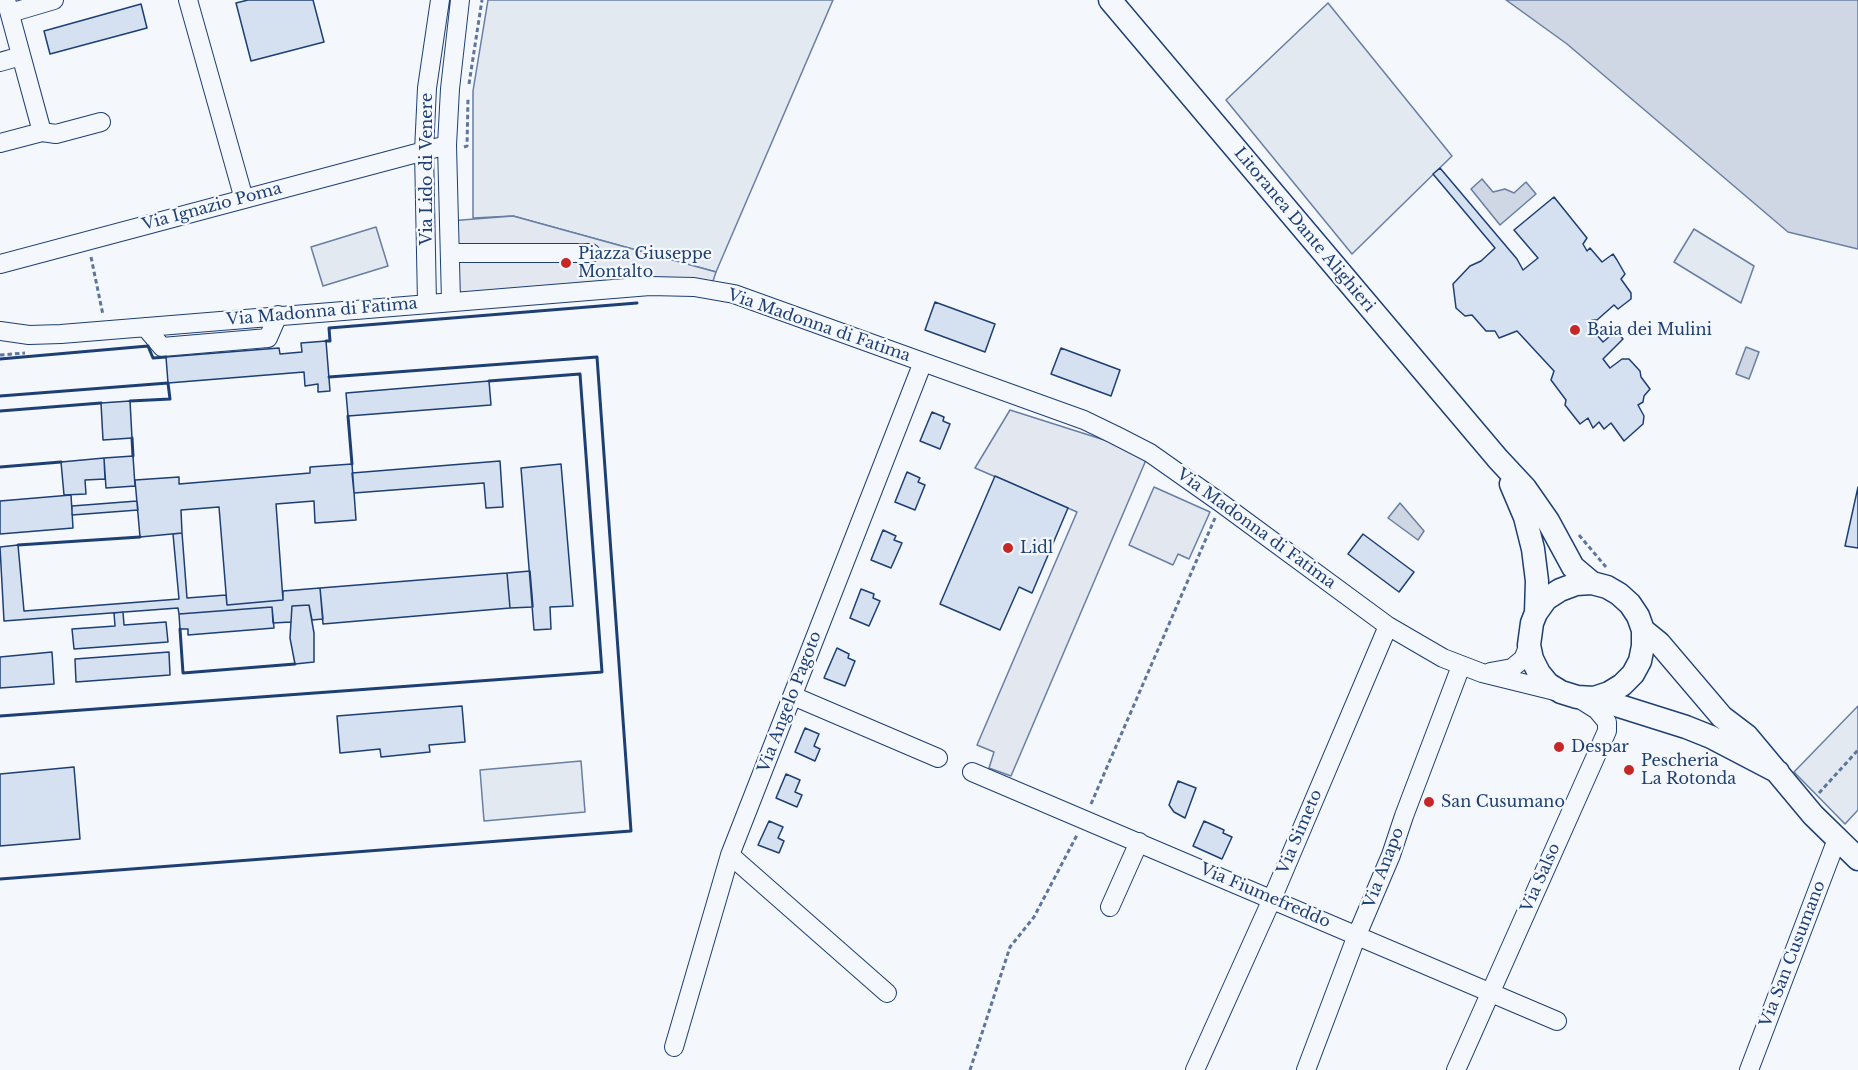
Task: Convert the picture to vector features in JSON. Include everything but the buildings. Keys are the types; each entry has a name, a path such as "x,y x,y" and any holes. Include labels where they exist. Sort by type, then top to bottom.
{"main road":[{"name":"Litoranea Dante Alighieri","path":"1110,0 1498,459"},
{"path":"1498,459 1525,488 1548,520 1573,567 1592,583"},
{"path":"1498,459 1525,518 1533,549 1537,581 1536,613"},
{"path":"1577,696 1609,693 1622,685 1633,674 1642,653 1643,630 1630,604 1619,594 1592,583 1576,584 1560,590 1546,599 1536,613 1529,645 1532,659 1548,684 1577,696 1702,734 1778,772"},
{"path":"1643,630 1659,643 1722,717 1747,736 1806,806 1858,859"}],"street":[{"path":"42,132 7,14 54,0"},
{"path":"188,0 244,199"},
{"name":"Via Lido di Venere","path":"427,303 424,151 427,88 440,0"},
{"name":"Via Lido di Venere","path":"451,302 447,145 450,89 460,0"},
{"path":"0,62 21,56"},
{"path":"0,143 42,132 56,134 101,122"},
{"name":"Via Ignazio Poma","path":"0,264 447,145"},
{"path":"450,253 591,253"},
{"name":"Via Madonna di Fatima","path":"0,332 61,334 650,286 694,287 734,294 1084,420 1145,450 1388,626 1443,658 1482,673 1577,696"},
{"name":"Via Angelo Pagoto","path":"674,1047 730,855 923,362"},
{"name":"Via Simeto","path":"1195,1070 1272,899 1388,626"},
{"path":"1482,673 1512,668 1523,659 1529,645"},
{"name":"Via Anapo","path":"1306,1070 1357,935 1391,855 1461,666"},
{"path":"793,696 938,758"},
{"name":"Via Salso","path":"1455,1070 1607,731 1607,722 1597,710 1577,696"},
{"name":"Via Fiumefreddo","path":"972,772 1557,1021"},
{"name":"Via San Cusumano","path":"1749,1070 1837,839"},
{"path":"1110,907 1139,843"},
{"path":"730,855 886,993"}],"path":[{"path":"970,1070 1010,947 1034,917 1085,820 1221,503"},
{"path":"1806,806 1858,750"}],"shaded area":[{"path":"488,0 833,0 716,272 513,216 473,218 473,91"},
{"path":"1506,0 1858,0 1858,249 1788,232 1567,44"},
{"path":"1328,3 1452,156 1352,254 1226,100"},
{"path":"1482,179 1493,192 1505,189 1514,193 1526,182 1536,194 1500,225 1471,189"},
{"name":"Piazza Giuseppe Montalto","path":"513,216 716,272 710,290 451,301 449,221"},
{"path":"376,227 388,266 323,286 311,247"},
{"path":"1694,229 1754,266 1741,303 1674,262"},
{"path":"1746,347 1759,352 1749,379 1736,374"},
{"path":"1010,410 1117,444 1146,460 1011,776 989,768 994,752 977,745 1077,512 975,468"},
{"path":"1154,487 1210,512 1189,559 1178,554 1173,565 1129,545"},
{"path":"1400,503 1424,531 1418,540 1388,518"},
{"path":"1858,706 1858,810 1845,824 1794,772"},
{"path":"581,761 585,812 484,821 480,770"}],"wall":[{"path":"326,341 330,341 329,328 637,303"},
{"path":"0,359 148,346 153,358 166,357"},
{"path":"0,879 631,831 597,357 329,377"},
{"path":"0,716 602,672 580,374 489,381"},
{"path":"0,396 168,383 170,399 130,401"},
{"path":"0,411 101,403"},
{"path":"348,416 352,464"},
{"path":"132,438 133,456"},
{"path":"0,467 61,462"},
{"path":"18,545 140,537"},
{"path":"180,629 183,673 295,664"}],"place":[{"name":"Piazza Giuseppe Montalto","path":"566,263"},
{"name":"Baia dei Mulini","path":"1575,330"},
{"name":"Lidl","path":"1008,548"},
{"name":"Despar","path":"1559,747"},
{"name":"Pescheria La Rotonda","path":"1629,770"},
{"name":"San Cusumano","path":"1429,802"}]}
